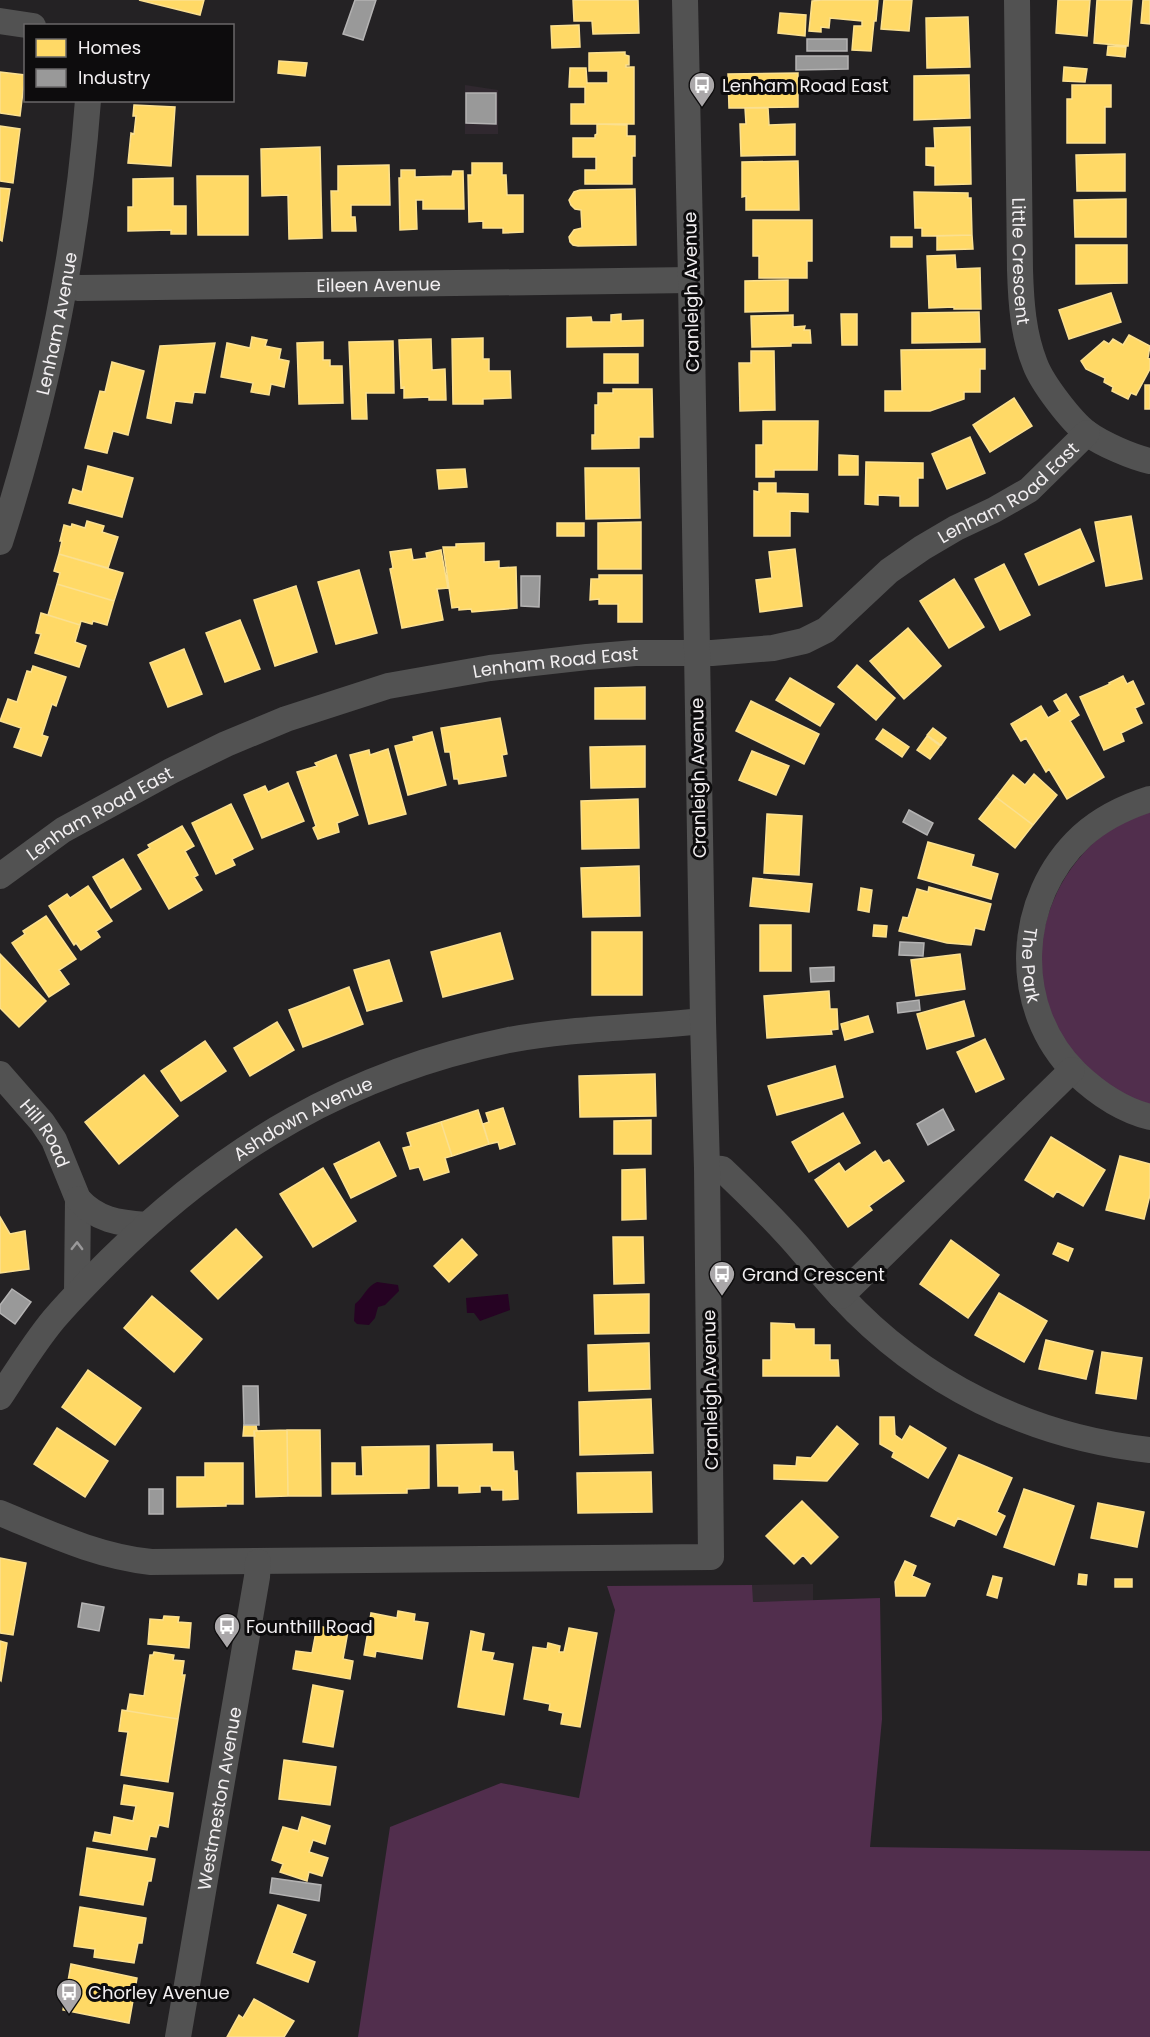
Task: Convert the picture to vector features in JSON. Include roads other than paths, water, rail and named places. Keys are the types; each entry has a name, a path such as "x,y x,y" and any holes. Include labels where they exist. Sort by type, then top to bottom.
{"street":[{"name":"Cranleigh Avenue","path":"258,1562 711,1557 707,1168 702,1021 692,280 685,0"},
{"name":"Little Crescent","path":"1017,0 1021,305 1035,366 1053,394 1087,433 1113,447 1150,461"},
{"path":"0,21 24,25"},
{"name":"Lenham Avenue","path":"0,542 41,399 65,285 88,102"},
{"name":"Eileen Avenue","path":"65,285 79,288 692,280"},
{"name":"Lenham Road East","path":"0,876 63,830 162,775 286,719 388,686 490,668 587,657 712,653 773,648 804,641 820,633 889,572 922,548 1029,490 1087,433"},
{"name":"The Park","path":"1150,799 1115,813 1092,828 1068,850 1046,884 1032,921 1028,961 1034,1000 1049,1037 1064,1061 1106,1097 1132,1111 1150,1117"},
{"name":"Ashdown Avenue","path":"0,1397 53,1320 146,1225 193,1186 281,1125 351,1090 402,1069 509,1040 590,1030 702,1021"},
{"path":"841,1296 1072,1070"},
{"name":"Hill Road","path":"0,1074 48,1131 63,1159 78,1199 77,1293"},
{"path":"707,1168 722,1169 787,1234 841,1296 905,1354 939,1379 976,1400 1033,1423 1123,1447 1150,1450"},
{"path":"78,1199 88,1210 99,1217 126,1224 146,1225"},
{"path":"0,1513 100,1553 128,1560 172,1563 258,1562"},
{"name":"Westmeston Avenue","path":"178,2037 258,1562"}],"place":[{"name":"Lenham Road East","path":"702,108"},
{"name":"Grand Crescent","path":"722,1297"},
{"name":"Founthill Road","path":"227,1649"},
{"name":"Chorley Avenue","path":"69,2015"}]}
